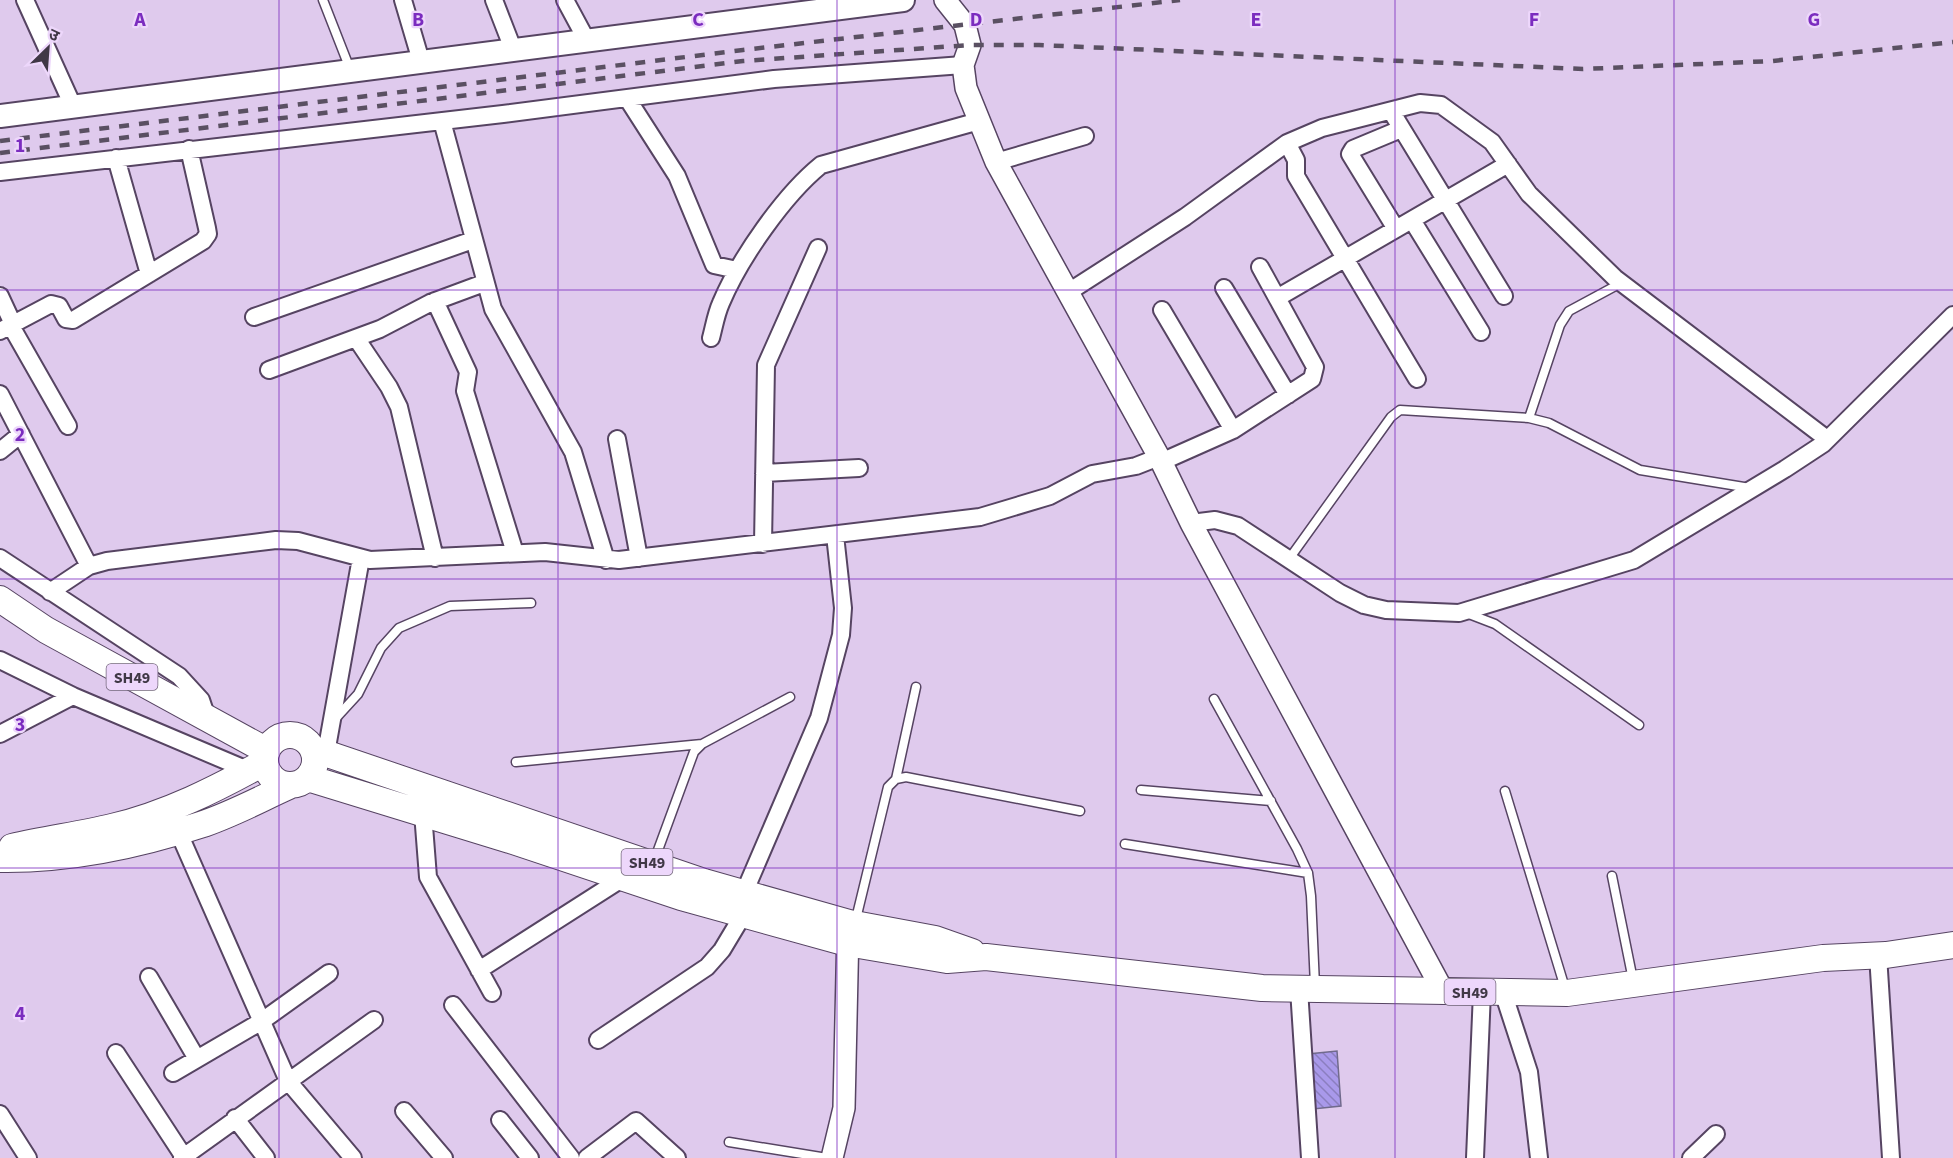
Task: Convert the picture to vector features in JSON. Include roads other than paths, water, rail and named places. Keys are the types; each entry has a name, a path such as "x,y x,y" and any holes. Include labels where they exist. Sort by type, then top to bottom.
{"main road":[{"path":"0,116 856,3 903,0"},
{"name":"SH49","path":"0,599 46,630 207,718 261,761"},
{"path":"0,850 123,824 206,795 261,761 276,739 292,735 308,742 319,751 315,766 298,782 226,815 178,831 107,849 50,858 0,859"},
{"name":"SH49","path":"319,751 653,864 744,904"},
{"path":"261,761 273,780 298,782"},
{"name":"SH49","path":"298,782 423,813 623,878 850,930 947,960 986,957 1262,988 1444,993 1567,993 1823,958 1878,955 1953,945"}],"street":[{"path":"25,0 73,106"},
{"path":"403,0 421,61"},
{"path":"494,0 513,49"},
{"path":"565,0 586,39"},
{"path":"945,0 965,25 970,45 963,65 966,88 996,162 1160,460 1191,523 1444,993"},
{"path":"0,172 774,80 963,65"},
{"path":"627,98 677,176 714,264 737,270"},
{"path":"1067,293 1185,217 1287,143 1322,128 1420,103 1442,105 1492,142 1537,202 1622,283 1827,439"},
{"path":"1391,111 1504,296"},
{"path":"442,121 484,283 504,333 573,452 606,560"},
{"path":"711,338 720,305 737,270 803,180 821,165 979,121"},
{"path":"1396,229 1350,154 1353,149 1401,129"},
{"path":"996,162 1085,136"},
{"path":"1287,143 1296,160 1296,176 1417,379"},
{"path":"8,327 51,304 59,306 66,319 73,320 203,241 208,234 189,149"},
{"path":"116,158 149,274"},
{"path":"1277,298 1509,164"},
{"path":"1412,220 1481,332"},
{"path":"254,317 473,240"},
{"path":"764,544 766,365 818,248"},
{"path":"50,592 89,566 125,558 287,539 361,558 382,560 562,552 606,560 835,536 980,517 1050,496 1092,474 1160,460 1233,430 1312,379 1315,371 1260,267"},
{"path":"269,370 356,338 435,301 484,283"},
{"path":"1224,288 1288,395"},
{"path":"0,297 8,327 68,426"},
{"path":"435,301 468,372 465,391 515,553"},
{"path":"1161,310 1233,430"},
{"path":"1191,523 1227,521 1340,593 1364,605 1386,610 1460,613 1620,566 1646,553 1754,488 1827,439 1953,315"},
{"path":"356,338 389,387 399,407 435,558"},
{"path":"0,394 89,566"},
{"path":"0,451 21,434"},
{"path":"617,439 639,558"},
{"path":"764,473 859,468"},
{"path":"598,1040 711,963 744,904 819,718 838,646 843,608 835,536"},
{"path":"0,558 179,676 201,700 207,718"},
{"path":"319,751 331,723 361,558"},
{"path":"0,660 73,696 261,761"},
{"path":"0,674 18,669"},
{"path":"0,734 73,696"},
{"path":"423,813 428,877 492,993"},
{"path":"178,831 288,1081 353,1158"},
{"path":"479,969 623,878"},
{"path":"829,1158 844,1108 850,930"},
{"path":"1878,955 1891,1158"},
{"path":"173,1073 262,1021 329,973"},
{"path":"149,977 197,1059"},
{"path":"1307,989 1311,1158"},
{"path":"1475,1158 1493,992"},
{"path":"1493,992 1529,1072 1539,1158"},
{"path":"453,1005 572,1158"},
{"path":"116,1053 183,1157 374,1020"},
{"path":"404,1111 444,1158"},
{"path":"0,1114 28,1158"},
{"path":"236,1118 266,1158"},
{"path":"500,1120 530,1158"},
{"path":"594,1156 636,1121 677,1158"},
{"path":"1691,1158 1716,1134"}],"lane":[{"path":"323,0 350,70"},
{"path":"1529,418 1560,325 1569,311 1622,283"},
{"path":"1289,560 1395,412 1407,409 1529,418 1549,423 1640,470 1754,488"},
{"path":"331,723 358,694 381,648 399,628 450,606 531,603"},
{"path":"1460,613 1475,615 1495,624 1639,725"},
{"path":"850,930 888,787 896,779 916,687"},
{"path":"516,762 702,744 790,697"},
{"path":"1214,699 1308,873 1307,989"},
{"path":"653,864 690,762 702,744"},
{"path":"896,779 906,777 1080,811"},
{"path":"1141,790 1271,801"},
{"path":"1505,791 1567,993"},
{"path":"1125,844 1308,873"},
{"path":"1612,876 1634,984"},
{"path":"729,1142 829,1158"}],"railway":[{"path":"0,141 743,50 1180,0"},
{"path":"0,153 743,61 970,45 1039,45 1583,69 1772,61 1953,42"}]}
